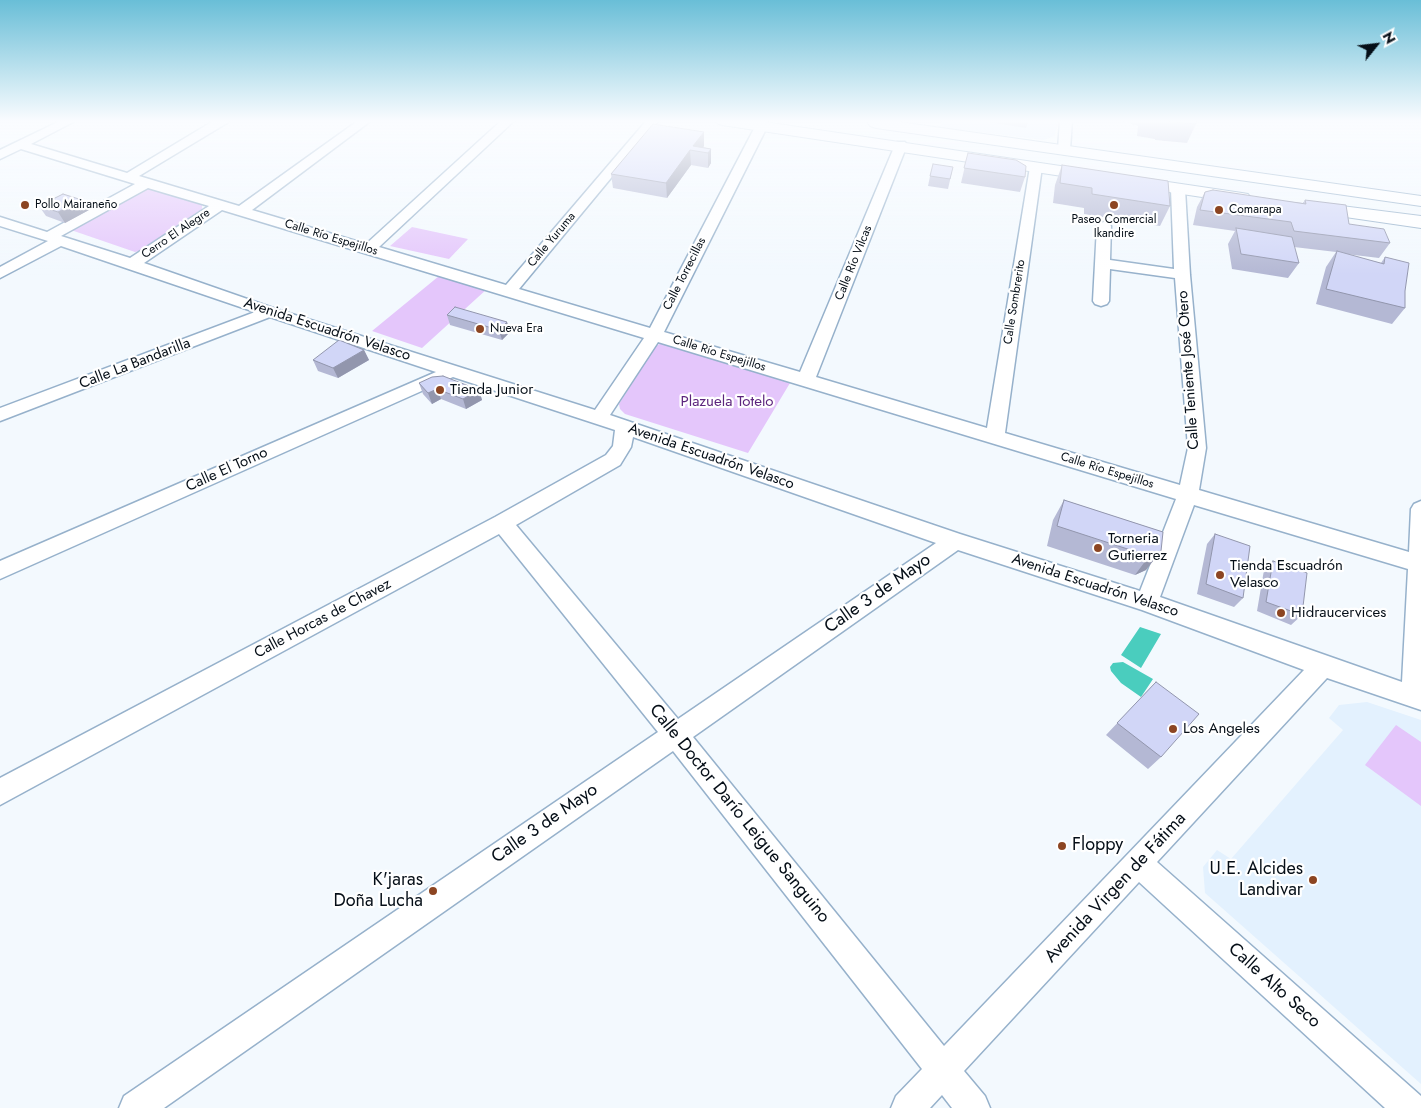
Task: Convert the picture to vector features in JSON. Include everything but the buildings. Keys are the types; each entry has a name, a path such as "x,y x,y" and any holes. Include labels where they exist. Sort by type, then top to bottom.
{"main road":[{"path":"1066,172 1255,199"},
{"path":"1216,172 1421,201"},
{"path":"1293,204 1421,222"}],"street":[{"name":"Calle Río Espejillos","path":"111,172 1419,564"},
{"path":"129,177 138,172"},
{"path":"241,211 295,172"},
{"path":"369,249 453,172"},
{"name":"Calle Yuruma","path":"509,291 609,172"},
{"name":"Calle Torrecillas","path":"599,418 654,335 738,172"},
{"name":"Calle Río Vilcas","path":"806,380 891,172"},
{"name":"Calle Sombrerito","path":"995,437 1035,172"},
{"path":"0,273 147,183"},
{"name":"Calle Teniente José Otero","path":"1147,602 1188,495 1197,448 1182,275 1178,189"},
{"name":"Cerro El Alegre","path":"132,264 220,205"},
{"name":"Avenida Escuadrón Velasco","path":"0,221 270,312 599,418 955,540 1147,602 1417,698"},
{"path":"1101,301 1104,226"},
{"path":"1103,263 1182,275"},
{"name":"Calle La Bandarilla","path":"0,415 270,312"},
{"name":"Calle El Torno","path":"0,570 453,371"},
{"name":"Calle Horcas de Chavez","path":"0,792 502,523 613,460 622,447 625,428"},
{"path":"1417,698 1421,509"},
{"name":"Calle Doctor Darío Leigue Sanguino","path":"502,523 675,734 973,1108"},
{"name":"Calle 3 de Mayo","path":"136,1108 955,540"},
{"name":"Avenida Virgen de Fátima","path":"908,1108 1323,666"},
{"name":"Calle Alto Seco","path":"1139,864 1409,1108"}],"shaded area":[{"path":"1140,627 1161,634 1141,668 1121,655"},
{"path":"1123,662 1153,679 1141,697 1121,683 1111,671 1110,667 1113,663"},
{"name":"U.E. Alcides Landivar","path":"1367,702 1421,720 1421,1084 1205,893 1203,867 1217,850 1231,859 1343,730 1329,718 1339,705"}],"green space":[{"path":"145,186 202,205 202,211 147,249 135,252 68,229"},
{"path":"412,227 468,239 449,259 390,246"},
{"path":"439,276 487,289 422,348 372,331"},
{"name":"Plazuela Totelo","path":"663,342 793,378 748,453 625,414 620,409 619,404 656,346"},
{"path":"1396,725 1421,742 1421,806 1365,765"}],"place":[{"name":"Pollo Mairaneño","path":"25,205"},
{"name":"Paseo Comercial Ikandire","path":"1114,205"},
{"name":"Comarapa","path":"1219,210"},
{"name":"Nueva Era","path":"480,329"},
{"name":"Tienda Junior","path":"440,390"},
{"name":"Torneria Gutierrez","path":"1098,548"},
{"name":"Tienda Escuadrón Velasco","path":"1220,575"},
{"name":"Hidraucervices","path":"1281,613"},
{"name":"Los Angeles","path":"1173,729"},
{"name":"Floppy","path":"1062,846"},
{"name":"U.E. Alcides Landivar","path":"1313,880"},
{"name":"K'jaras Doña Lucha","path":"433,891"}]}
